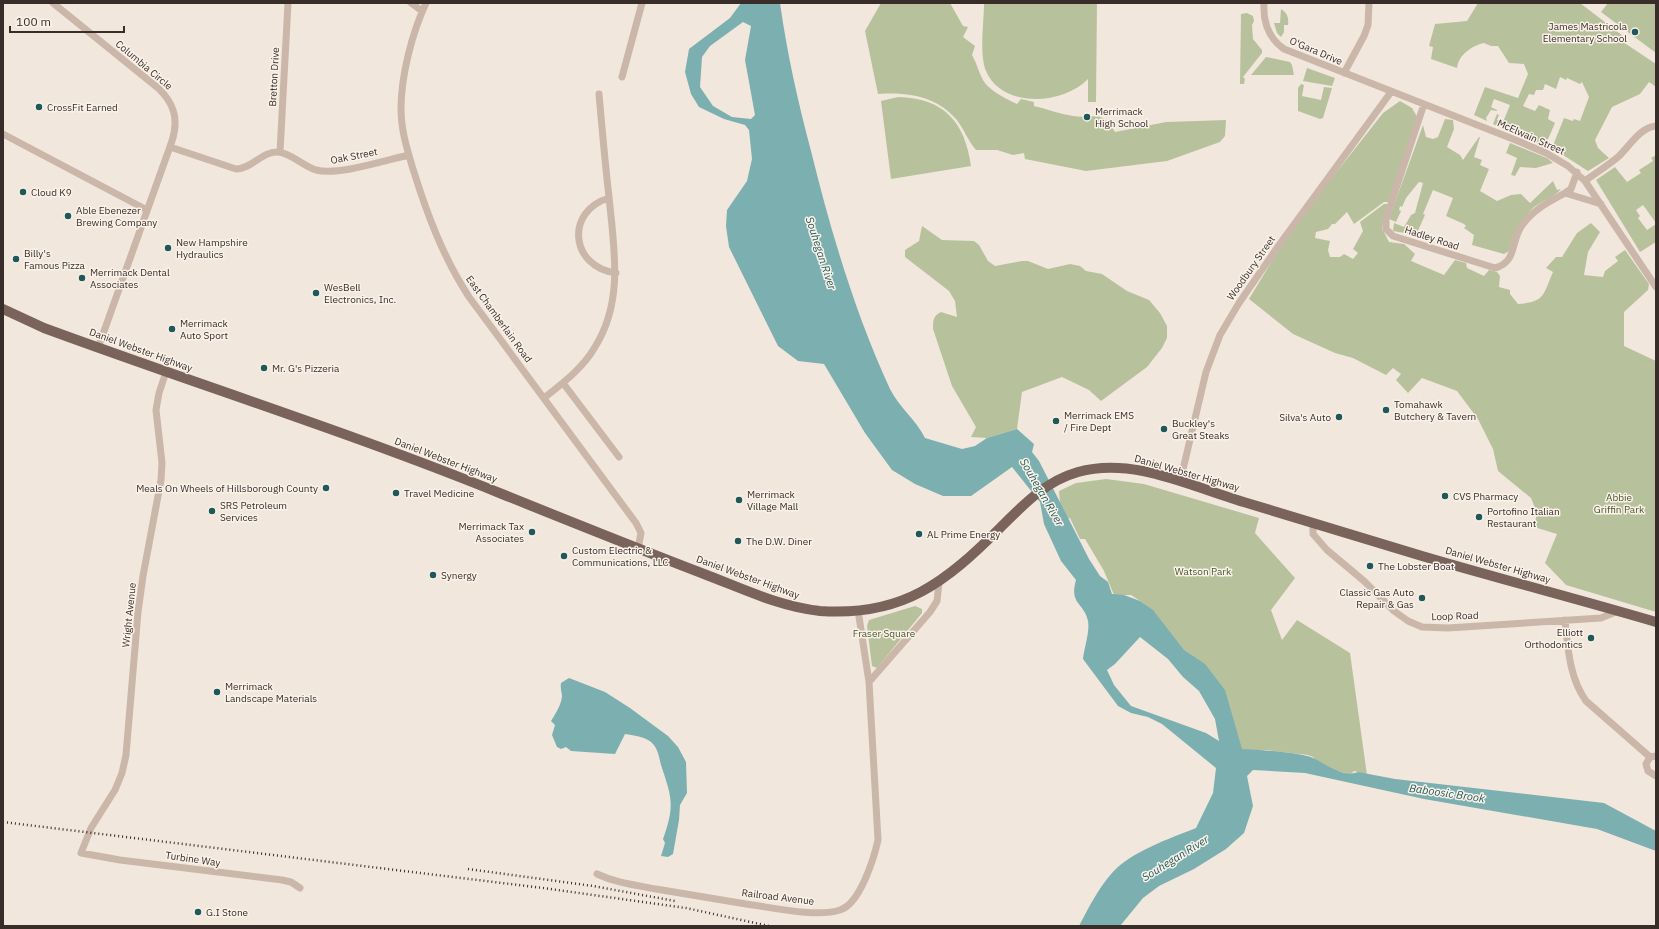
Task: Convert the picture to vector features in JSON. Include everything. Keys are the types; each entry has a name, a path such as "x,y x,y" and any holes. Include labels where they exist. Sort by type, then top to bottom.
{"main road":[{"name":"Daniel Webster Highway","path":"3,309 44,328 98,348 438,468 638,549 789,605 819,611 858,610 892,604 920,593 939,583 966,562 1036,493 1067,476 1101,468 1118,468 1131,469 1180,482 1426,557 1656,622"}],"street":[{"name":"Columbia Circle","path":"53,3 165,94 174,109 176,117 174,134 170,147 98,348"},
{"name":"Bretton Drive","path":"280,152 288,3"},
{"path":"411,3 422,11"},
{"name":"East Chamberlain Road","path":"426,3 422,11 405,70 402,90 402,124 409,155 429,218 457,277 469,297 636,523 641,534 638,549"},
{"name":"O'Gara Drive","path":"1264,3 1265,25 1275,42 1290,52 1344,73"},
{"path":"1344,73 1364,36 1368,25 1369,3"},
{"path":"622,77 639,4"},
{"name":"McElwain Street","path":"1344,73 1539,150 1577,172 1601,204 1656,287"},
{"name":"Woodbury Street","path":"1180,482 1206,372 1220,335 1239,303 1279,245 1391,92"},
{"path":"544,398 563,383 584,362 604,332 614,293 616,273 599,94"},
{"name":"Hadley Road","path":"1424,104 1386,219 1386,229 1393,236 1495,268 1504,266 1510,259 1521,226 1532,212 1571,189 1577,172"},
{"path":"1585,181 1619,156 1644,131 1656,126"},
{"path":"3,134 147,210"},
{"path":"170,147 236,169 249,166 266,155 280,152"},
{"name":"Oak Street","path":"280,152 308,167 331,172 409,155"},
{"path":"1565,193 1601,204"},
{"path":"609,198 597,202 585,214 579,231 579,239 580,248 589,262 603,270 616,273"},
{"name":"Wright Avenue","path":"81,853 91,828 115,790 122,773 126,755 138,612 143,576 161,480 162,463 156,410 159,393 166,372"},
{"path":"563,383 619,457"},
{"name":"Loop Road","path":"1313,523 1313,534 1316,540 1364,581 1385,604 1414,625 1428,628 1448,628 1600,618 1618,611"},
{"path":"869,682 930,612 936,601 939,583"},
{"name":"Railroad Avenue","path":"597,874 616,881 643,887 774,908 820,912 840,910 856,896 874,857 878,840 869,682 858,610"},
{"path":"1565,620 1570,662 1578,690 1598,711 1653,757 1646,764 1646,768 1650,774 1656,776"},
{"name":"Turbine Way","path":"81,853 120,860 282,880 291,882 300,888"}],"green space":[{"path":"881,3 950,3 963,26 968,27 963,37 975,46 972,55 985,82 998,94 1017,104 1021,99 1034,102 1034,106 1063,114 1080,117 1097,116 1106,120 1115,132 1166,122 1226,120 1225,136 1220,142 1167,161 1086,171 1025,159 1024,153 1013,155 997,150 976,150 956,119 939,105 930,100 910,95 878,94 865,31"},
{"path":"984,3 1097,3 1096,102 1088,102 1088,79 1077,88 1064,94 1049,98 1034,99 1019,97 1005,92 994,83 986,71 983,56 982,38"},
{"path":"1478,3 1580,3 1623,36 1626,44 1656,64 1656,87 1649,82 1640,94 1612,107 1595,140 1598,148 1609,158 1588,171 1552,148 1564,118 1573,121 1574,119 1580,121 1589,97 1582,82 1580,84 1567,78 1566,80 1560,77 1556,89 1545,84 1543,90 1536,90 1534,95 1529,94 1523,106 1535,111 1539,105 1550,110 1548,119 1555,123 1545,146 1493,124 1497,114 1499,115 1497,120 1503,122 1510,105 1494,99 1491,107 1497,111 1491,110 1486,118 1487,121 1474,115 1485,87 1518,98 1528,74 1524,64 1509,63 1498,46 1491,46 1484,43 1467,51 1460,59 1457,68 1431,59 1433,47 1429,46 1435,24 1467,21"},
{"name":"James Mastricola Elementary School","path":"1608,3 1656,3 1656,53 1601,12"},
{"path":"1281,9 1288,17 1288,25 1284,25 1284,32 1281,37 1277,33 1274,23 1280,23"},
{"path":"1247,13 1253,16 1253,39 1262,50 1262,53 1243,77 1245,79 1244,84 1240,84 1241,14"},
{"path":"1266,57 1290,62 1294,75 1251,75"},
{"path":"1307,68 1335,78 1332,86 1303,81"},
{"path":"1301,84 1304,85 1302,96 1321,100 1324,87 1332,88 1323,118 1320,119 1298,111 1298,88"},
{"path":"898,97 914,98 928,102 950,115 964,137 971,166 891,179 881,101"},
{"name":"Abbie Griffin Park","path":"1400,101 1412,108 1419,120 1392,202 1384,202 1354,224 1347,212 1328,229 1316,232 1315,238 1330,241 1328,250 1330,257 1340,257 1344,254 1353,259 1358,253 1353,249 1363,231 1360,222 1384,204 1388,204 1382,228 1389,242 1404,244 1415,254 1411,261 1444,275 1455,260 1466,263 1467,268 1484,276 1489,270 1497,272 1500,276 1499,287 1510,290 1510,294 1518,304 1533,301 1542,296 1553,272 1546,268 1556,257 1562,257 1577,233 1591,223 1600,232 1588,252 1584,275 1603,277 1605,271 1618,261 1615,257 1625,250 1649,284 1648,290 1624,312 1624,346 1656,361 1656,612 1566,585 1545,563 1557,534 1534,527 1537,513 1531,498 1498,471 1493,449 1478,419 1457,391 1422,378 1408,393 1396,380 1401,374 1393,368 1386,375 1353,358 1335,353 1293,334 1249,299 1281,246 1324,188 1383,113"},
{"path":"1445,119 1453,120 1454,129 1447,147 1460,155 1463,160 1480,137 1474,157 1482,160 1480,165 1489,169 1480,191 1497,201 1511,195 1521,194 1530,203 1553,181 1557,190 1561,189 1530,211 1509,251 1504,254 1472,245 1474,235 1464,228 1466,226 1446,216 1453,198 1433,190 1423,214 1425,215 1416,235 1393,231 1394,223 1404,227 1411,215 1415,213 1423,183 1419,182 1406,198 1402,207 1400,206 1399,210 1401,211 1396,222 1389,219 1423,125 1426,137 1433,139 1438,137"},
{"path":"1510,143 1547,158 1553,163 1536,168 1520,167 1515,176 1511,175 1517,158 1506,153"},
{"path":"1656,155 1656,223 1643,205 1636,210 1640,216 1638,218 1647,230 1656,224 1656,242 1640,252 1596,180 1615,167 1627,182 1641,173 1639,170 1653,161 1651,158"},
{"path":"922,226 942,240 974,241 979,245 988,261 995,266 1028,261 1048,269 1070,264 1080,266 1086,271 1102,274 1127,291 1149,300 1160,313 1167,326 1167,338 1162,348 1147,367 1101,401 1089,390 1062,377 1022,392 1017,429 987,438 971,437 976,427 952,386 933,329 934,319 936,315 941,312 957,317 955,301 949,291 905,257 905,250 919,241"},
{"name":"Watson Park","path":"1106,479 1144,484 1259,518 1255,533 1295,578 1271,610 1282,640 1297,620 1350,653 1367,775 1354,771 1351,774 1322,768 1313,757 1308,755 1265,750 1243,752 1143,603 1131,595 1114,595 1104,571 1085,539 1080,539 1070,518 1066,519 1060,503 1059,491 1076,483"},
{"name":"Fraser Square","path":"915,606 922,609 922,613 877,668 872,666 867,626 869,620"}],"water":[{"path":"741,3 780,3 789,59 797,96 836,242 855,302 877,360 890,389 898,402 917,425 925,438 962,449 975,446 987,438 1017,429 1034,444 1032,452 1039,461 1089,559 1100,576 1108,582 1112,594 1124,595 1140,601 1153,610 1184,650 1205,664 1225,690 1242,749 1307,756 1335,770 1346,773 1358,772 1395,779 1604,803 1656,831 1656,851 1597,829 1424,799 1305,773 1253,770 1247,776 1253,806 1244,833 1226,849 1194,869 1159,886 1143,898 1120,926 1079,926 1102,885 1120,865 1151,846 1196,828 1213,793 1216,768 1162,724 1148,717 1131,713 1118,706 1083,659 1088,635 1088,621 1074,594 1076,580 1061,561 1044,524 1040,502 1012,467 971,496 943,496 915,484 892,470 865,433 824,364 798,361 778,346 729,247 726,226 727,210 747,181 752,159 749,130 745,125 724,119 699,107 691,94 685,72 689,49 730,18","holes":["743,22 751,26 745,60 755,115 751,119 732,117 713,106 700,87 702,57 710,46","1140,637 1168,659 1183,677 1199,691 1215,719 1219,741 1206,733 1131,706 1114,685 1107,670 1115,664"]},
{"path":"569,678 605,692 668,736 678,747 686,762 687,793 680,805 673,854 668,857 661,856 665,843 663,839 671,809 670,794 658,753 651,742 625,734 615,754 571,751 566,747 561,749 557,747 552,735 555,725 551,721 562,699 561,683"}],"railway":[{"path":"3,822 543,888 686,908 769,926"},
{"path":"468,869 593,886 675,901"}],"place":[{"name":"James Mastricola Elementary School","path":"1635,32"},
{"name":"CrossFit Earned","path":"39,107"},
{"name":"Merrimack High School","path":"1087,117"},
{"name":"Cloud K9","path":"23,192"},
{"name":"Able Ebenezer Brewing Company","path":"68,216"},
{"name":"New Hampshire Hydraulics","path":"168,248"},
{"name":"Billy's Famous Pizza","path":"16,259"},
{"name":"Merrimack Dental Associates","path":"82,278"},
{"name":"WesBell Electronics, Inc.","path":"316,293"},
{"name":"Merrimack Auto Sport","path":"172,329"},
{"name":"Mr. G's Pizzeria","path":"264,368"},
{"name":"Tomahawk Butchery & Tavern","path":"1386,410"},
{"name":"Silva's Auto","path":"1339,417"},
{"name":"Merrimack EMS / Fire Dept","path":"1056,421"},
{"name":"Buckley's Great Steaks","path":"1164,429"},
{"name":"Meals On Wheels of Hillsborough County","path":"326,488"},
{"name":"Travel Medicine","path":"396,493"},
{"name":"CVS Pharmacy","path":"1445,496"},
{"name":"Merrimack Village Mall","path":"739,500"},
{"name":"SRS Petroleum Services","path":"212,511"},
{"name":"Portofino Italian Restaurant","path":"1479,517"},
{"name":"Merrimack Tax Associates","path":"532,532"},
{"name":"AL Prime Energy","path":"919,534"},
{"name":"The D.W. Diner","path":"738,541"},
{"name":"Custom Electric & Communications, LLC","path":"564,556"},
{"name":"The Lobster Boat","path":"1370,566"},
{"name":"Synergy","path":"433,575"},
{"name":"Classic Gas Auto Repair & Gas","path":"1422,598"},
{"name":"Elliott Orthodontics","path":"1591,638"},
{"name":"Merrimack Landscape Materials","path":"217,692"},
{"name":"G.I Stone","path":"198,912"}],"water label":[{"name":"Souhegan River","path":"821,253"},
{"name":"Souhegan River","path":"1042,492"},
{"name":"Baboosic Brook","path":"1447,793"},
{"name":"Souhegan River","path":"1175,858"}]}
